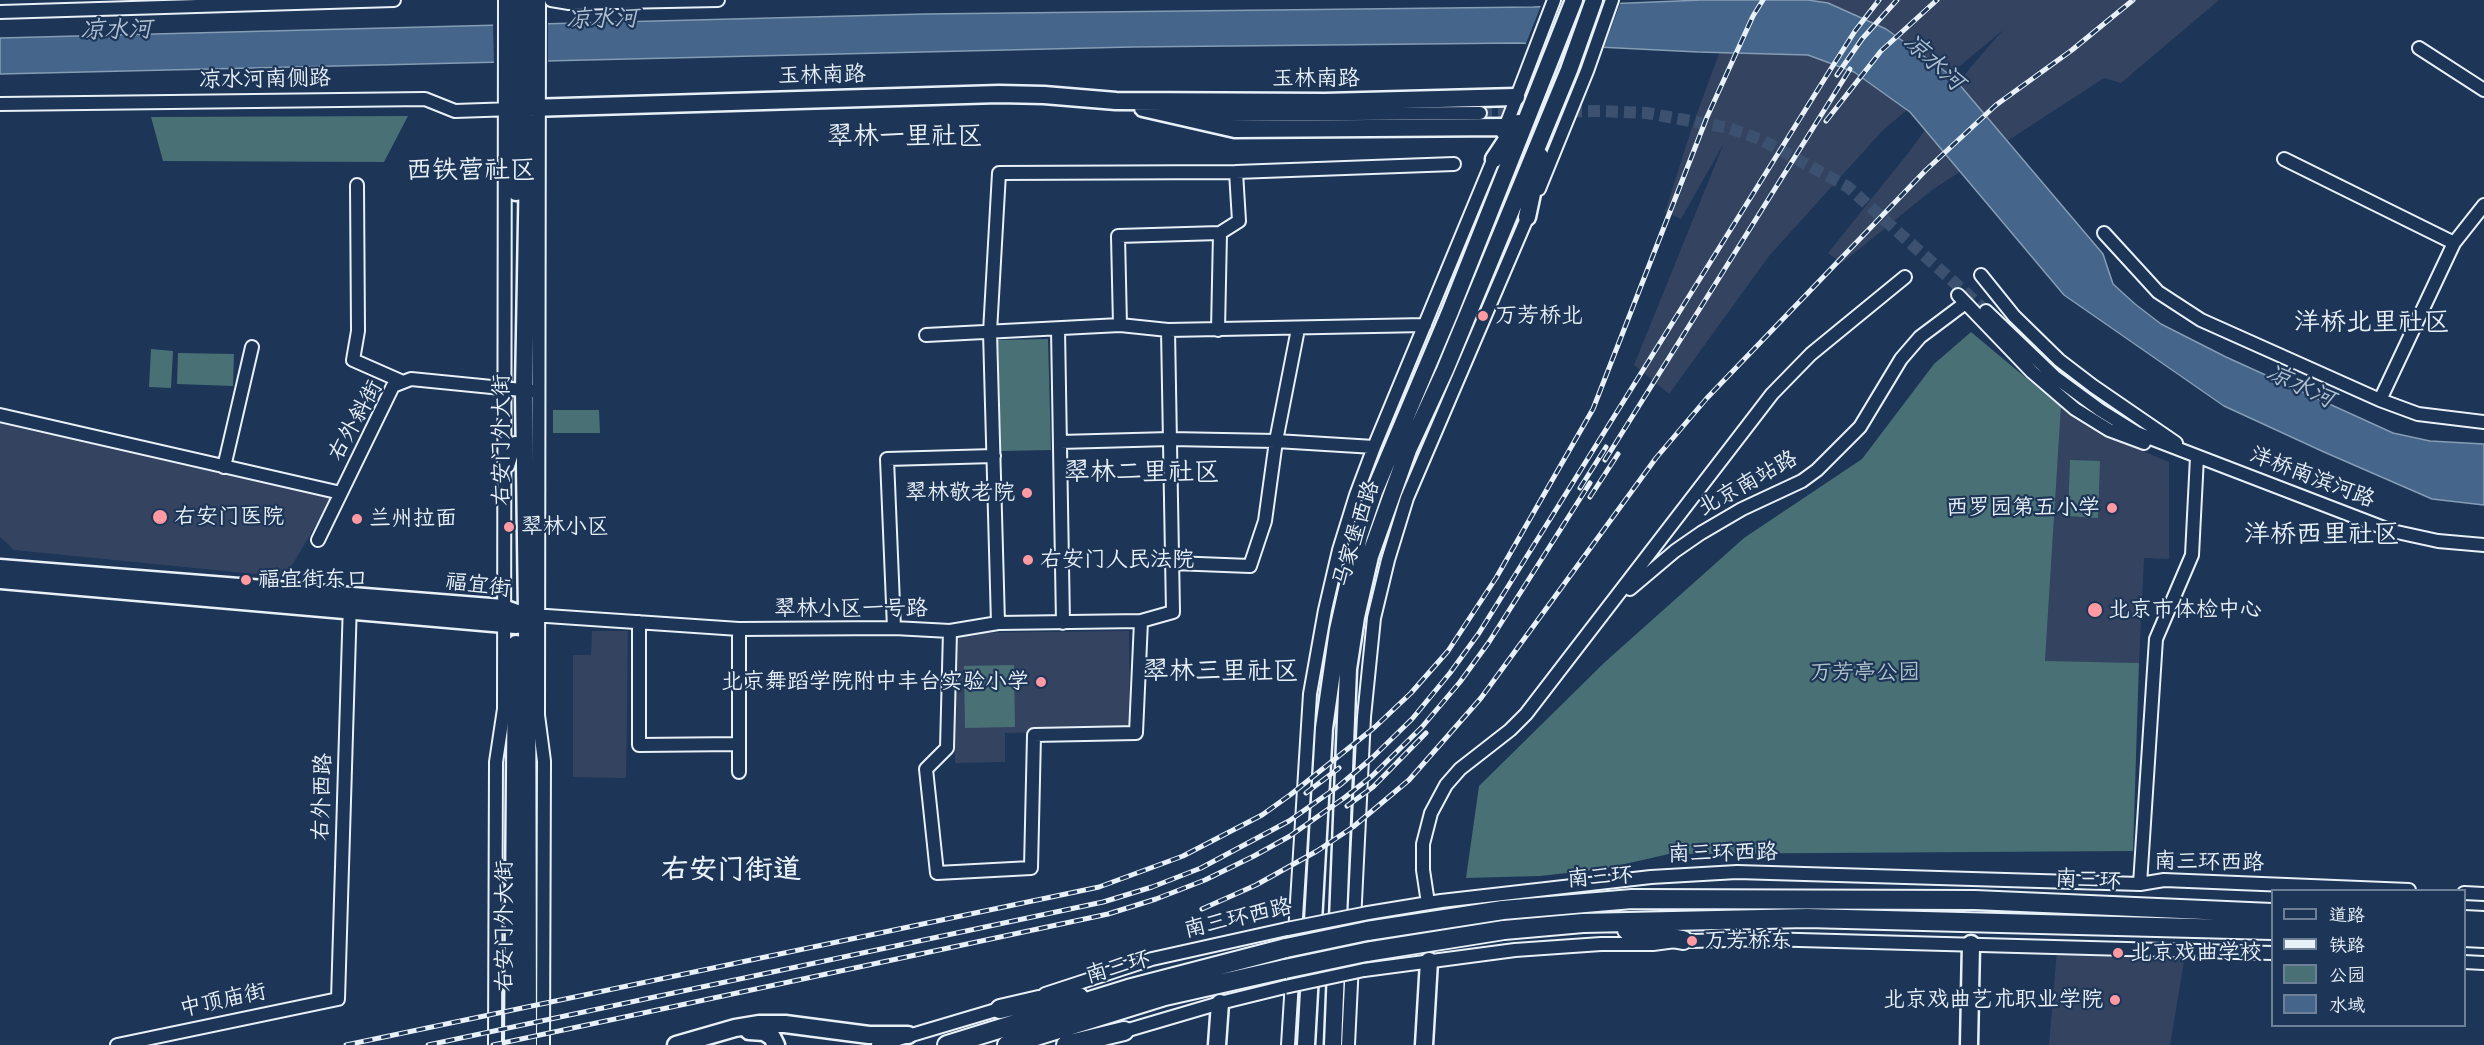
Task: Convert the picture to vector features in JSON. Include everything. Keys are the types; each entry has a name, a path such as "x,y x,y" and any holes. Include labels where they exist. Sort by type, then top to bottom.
{"highway":[{"name":"南三环","path":"947,1045 1128,989 1286,948 1367,922 1632,899 1975,900 2271,913"},
{"name":"南三环","path":"1007,1045 1165,996 1285,978 1504,930 1583,923 1807,918 2271,930"},
{"path":"1583,923 1683,940"},
{"path":"2466,937 2484,938"},
{"path":"1000,1009 1039,1000 1079,997 1128,989"},
{"path":"1066,1045 1124,1031"}],"main road":[{"name":"马家堡西路","path":"1306,1045 1324,728 1338,630 1359,536 1374,492 1450,312 1574,0"},
{"name":"马家堡西路","path":"1333,1045 1348,669 1356,617 1370,556 1408,450 1445,370 1569,70 1594,0"},
{"name":"右安门外大街","path":"513,1045 523,108 521,3"},
{"name":"玉林南路","path":"523,108 999,94 1116,101 1325,102 1516,98"},
{"path":"1494,159 1536,98"},
{"name":"玉林南路","path":"1116,101 1235,129 1506,127"},
{"path":"1527,217 1548,117"},
{"name":"右安门外大街","path":"520,390 514,443 528,1045"},
{"name":"福宜街","path":"0,568 350,603"},
{"name":"福宜街","path":"0,580 517,616"},
{"path":"1969,1045 1971,944"},
{"path":"1424,1045 1429,961"},
{"path":"1217,1045 1220,1003"},
{"path":"676,1045 735,1028 759,1024 785,1024 869,1035 908,1035"},
{"path":"693,1045 733,1033 751,1031 764,1032 776,1045"}],"street":[{"path":"0,12 135,5 394,0"},
{"path":"551,0 569,3 718,0"},
{"name":"马家堡西路","path":"1288,1045 1306,745 1314,664 1339,550 1374,447 1494,159 1554,0"},
{"name":"马家堡西路","path":"1348,1045 1364,717 1374,618 1388,560 1407,498 1527,217 1587,70 1612,0"},
{"path":"521,3 523,108 520,390 504,478 517,616 538,715 544,761 543,1045"},
{"path":"2419,48 2484,90"},
{"name":"凉水河南侧路","path":"0,104 425,99 455,111 523,108"},
{"name":"玉林南路","path":"1116,101 1228,116 1480,113"},
{"path":"2284,159 2454,243"},
{"path":"998,623 990,332 999,173 1236,172 1454,164"},
{"path":"1120,325 1118,236 1220,233 1239,221 1236,172"},
{"path":"357,185 358,330 353,360 403,382"},
{"path":"2380,400 2454,243 2484,205"},
{"path":"1218,330 1220,233"},
{"path":"2104,233 2158,292 2201,320 2380,400 2418,414 2484,422"},
{"name":"洋桥南滨河路","path":"1982,275 2014,316 2059,360 2197,457"},
{"name":"北京南站路","path":"1428,903 1423,870 1423,844 1431,813 1446,785 1460,769 1510,730 1526,714 1772,394 1811,354 1905,277"},
{"name":"洋桥南滨河路","path":"1961,299 2032,372 2075,409 2109,430 2170,453 2197,457"},
{"name":"北京南站路","path":"1609,608 1675,551 1701,533 1742,509 1802,481 1817,470 1860,427 1896,367 1920,337 1961,299"},
{"name":"洋桥南滨河路","path":"1986,311 2055,377 2100,410 2137,433 2392,531 2438,541 2484,545"},
{"path":"926,335 1120,325 1168,330 1218,330 1425,325"},
{"path":"1058,329 1062,623"},
{"path":"1168,330 1173,563 1250,566 1265,522 1276,441 1298,329"},
{"path":"224,467 252,347"},
{"name":"右外斜街","path":"318,540 393,386 411,379 520,390"},
{"path":"0,415 341,493"},
{"path":"1060,442 1170,438 1374,447"},
{"path":"504,478 514,443"},
{"path":"894,628 887,459 994,456"},
{"path":"2140,884 2156,639 2192,555 2197,457"},
{"name":"翠林小区一号路","path":"517,616 739,630 894,628 950,631 998,623 1141,621 1173,612 1173,563"},
{"name":"右外西路","path":"338,999 350,603"},
{"path":"495,1045 496,762 517,616"},
{"path":"950,631 947,748 926,769 937,873 1031,868 1034,735 1136,733 1141,621"},
{"path":"639,622 639,745 739,744"},
{"path":"739,630 740,772"},
{"name":"南三环西路","path":"878,1045 1000,1009 1152,959 1287,928 1367,922 1428,903 1651,877 1737,872 2140,884 2164,880 2364,889"},
{"path":"2466,893 2484,894"},
{"path":"1365,961 1429,961 1515,950 1601,944 1763,939 2271,953"},
{"path":"2466,962 2484,963"},
{"path":"1080,1045 1220,1003 1285,978"},
{"name":"中顶庙街","path":"117,1045 338,999"}],"shaded area":[{"path":"1739,0 2219,0 2121,83 2104,78 1932,190 1842,263 1828,253 1909,152 1970,68 2003,30 1883,130 1769,256 1669,394 1634,365 1724,143 1681,219 1665,212 1693,124"},
{"path":"2061,407 2104,435 2169,462 2169,559 2144,558 2139,663 2045,662"},
{"name":"右安门医院","path":"0,420 332,498 285,577 14,550 0,537"},
{"path":"592,631 628,631 626,778 573,777 573,655 591,655"},
{"name":"北京舞蹈学院附中丰台实验小学","path":"1129,631 1130,731 1005,733 1005,762 955,763 953,633"},
{"name":"北京戏曲艺术职业学院","path":"2057,950 2185,955 2170,1045 2049,1045"}],"green space":[{"path":"408,116 384,162 163,161 151,117"},
{"name":"万芳亭公园","path":"1971,332 2061,407 2045,661 2139,663 2133,851 1669,854 1603,869 1540,876 1466,878 1479,786 1605,662 1744,538 1862,459 1934,364"},
{"path":"1048,339 1051,450 1001,451 998,340"},
{"path":"151,349 173,351 171,388 149,387"},
{"path":"178,353 234,354 233,386 177,384"},
{"path":"553,410 599,410 600,433 553,433"},
{"path":"2070,460 2100,461 2098,518 2068,516"},
{"path":"1014,665 1015,727 965,728 964,666"}],"water":[{"name":"凉水河","path":"1702,0 1808,0 1828,3 1886,29 1953,77 2103,254 2113,284 2135,304 2161,324 2226,357 2393,433 2430,441 2484,444 2484,505 2432,499 2224,406 2064,295 1910,112 1854,72 1808,55 1518,43 1132,47 0,74 0,38 925,14 1533,7"}],"pier":[{"path":"1621,1 1603,50 1525,46 1542,3"},
{"path":"548,21 548,63 494,65 493,23"}],"tunnel":[{"path":"1480,113 1603,111 1647,113 1729,128 1762,140 1848,187 1986,311"}],"railway":[{"path":"346,1045 1099,887 1183,856 1262,815 1290,795 1375,727 1411,693 1448,651 1496,578 1593,409 1707,117 1753,16 1763,0"},
{"path":"428,1045 1103,902 1152,887 1201,868 1289,821 1340,785 1412,719 1479,633 1827,75 1855,31 1879,0"},
{"path":"1837,75 1862,39 1897,0"},
{"path":"1826,121 1881,51 1937,0"},
{"path":"1202,909 1256,885 1317,851 1353,827 1409,780 1481,698 1656,458 1707,398 1925,171 1996,105 2072,50 2133,0"},
{"path":"1605,460 1850,69"},
{"path":"1580,488 1606,447"},
{"path":"1590,497 1618,454"},
{"path":"493,1045 1108,914 1205,880 1254,856 1290,836 1344,798 1372,776 1422,727 1460,682 1489,642 1590,483"},
{"path":"1347,806 1373,787 1426,733"},
{"path":"1306,793 1339,768"}],"place":[{"name":"万芳桥北","path":"1483,316"},
{"name":"翠林敬老院","path":"1027,493"},
{"name":"西罗园第五小学","path":"2112,508"},
{"name":"右安门医院","path":"160,517"},
{"name":"兰州拉面","path":"357,519"},
{"name":"翠林小区","path":"509,527"},
{"name":"右安门人民法院","path":"1028,560"},
{"name":"福宜街东口","path":"246,580"},
{"name":"北京市体检中心","path":"2095,610"},
{"name":"北京舞蹈学院附中丰台实验小学","path":"1041,682"},
{"name":"万芳桥东","path":"1692,941"},
{"name":"北京戏曲学校","path":"2118,953"},
{"name":"北京戏曲艺术职业学院","path":"2115,1000"}],"district":[{"name":"翠林一里社区","path":"905,137"},
{"name":"西铁营社区","path":"471,171"},
{"name":"洋桥北里社区","path":"2372,323"},
{"name":"翠林二里社区","path":"1142,473"},
{"name":"洋桥西里社区","path":"2322,535"},
{"name":"翠林三里社区","path":"1221,672"},
{"name":"右安门街道","path":"731,871"}]}
